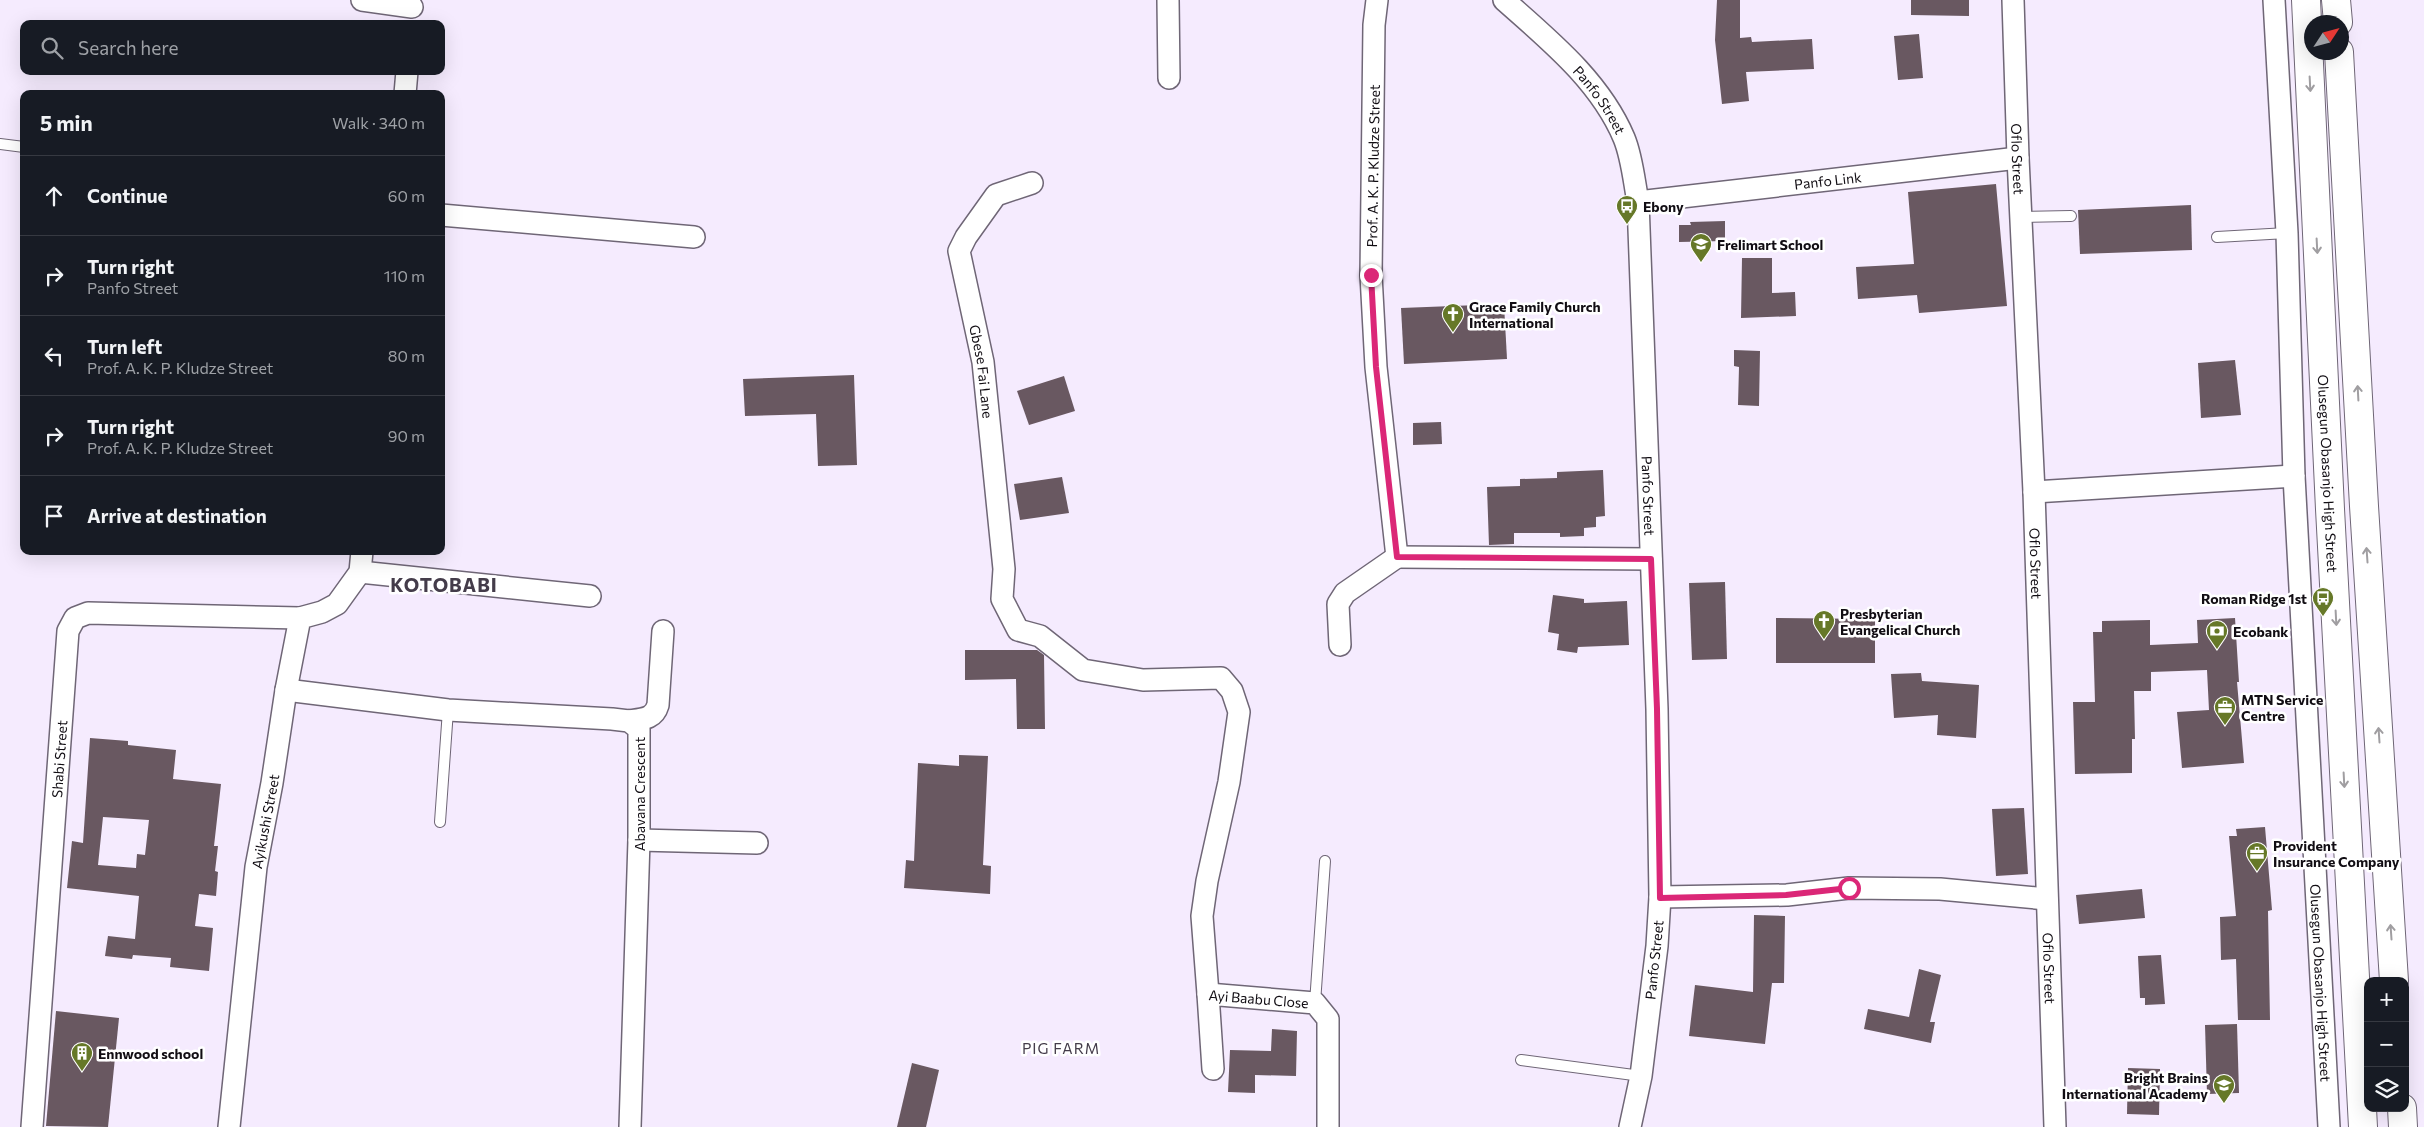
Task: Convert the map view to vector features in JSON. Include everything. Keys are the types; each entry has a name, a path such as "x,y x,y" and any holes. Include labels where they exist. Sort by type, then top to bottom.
{"main road":[{"name":"Olusegun Obasanjo High Street","path":"2306,0 2330,519 2363,1127"},
{"path":"2336,0 2337,15"},
{"path":"2339,60 2364,506 2394,977"},
{"path":"2402,1112 2403,1127"}],"street":[{"path":"362,0 412,10"},
{"path":"1168,0 1170,78"},
{"name":"Prof. A. K. P. Kludze Street","path":"1377,0 1374,25 1371,275 1376,367 1397,557"},
{"name":"Panfo Street","path":"1504,0 1550,41 1604,101 1624,139 1638,202 1657,709 1660,898 1657,946 1641,1076 1630,1127"},
{"name":"Oflo Street","path":"2013,0 2018,158 2034,492 2055,1127"},
{"name":"Olusegun Obasanjo High Street","path":"2274,0 2287,233 2294,476 2329,1127"},
{"path":"405,90 407,75"},
{"name":"Panfo Link","path":"1638,202 2018,158"},
{"name":"Gbese Fai Lane","path":"1032,183 996,195 966,237 959,251 983,362 1004,569 1002,599 1018,630 1040,636 1083,670 1142,680 1221,678 1232,692 1239,712 1237,732 1229,782 1207,881 1202,916 1208,994"},
{"path":"445,215 694,237"},
{"path":"2034,492 2294,476"},
{"path":"1340,645 1338,604 1345,593 1397,557 1651,559"},
{"path":"300,618 322,612 337,604 361,562 590,596"},
{"name":"Shabi Street","path":"32,1127 68,631 75,618 88,614 300,618"},
{"name":"Ayikushi Street","path":"229,1127 256,867 300,618"},
{"path":"629,721 650,717 656,712 664,631"},
{"name":"Abavana Crescent","path":"286,690 448,710 629,721 639,729 639,840 630,1127"},
{"path":"639,840 756,843"},
{"path":"1660,898 1777,896 1849,888 1940,890 2047,899"},
{"name":"Ayi Baabu Close","path":"1213,1069 1208,994 1316,1003 1328,1019 1328,1127"}],"lane":[{"path":"0,144 20,146"},
{"path":"2021,217 2072,216"},
{"path":"2217,237 2287,233"},
{"path":"440,822 448,710"},
{"path":"1316,1003 1325,861"},
{"path":"1521,1060 1641,1076"}],"building":[{"path":"1717,0 1740,0 1740,38 1751,37 1752,42 1812,39 1814,69 1746,72 1749,101 1722,104 1715,40"},
{"path":"1911,0 1969,0 1969,16 1911,15"},
{"path":"1919,34 1923,78 1898,80 1894,36"},
{"path":"1996,184 2007,306 1919,313 1917,295 1858,299 1856,267 1914,264 1908,192"},
{"path":"2191,205 2192,250 2080,254 2078,210"},
{"path":"1725,221 1725,241 1679,242 1679,225 1691,225 1690,222"},
{"path":"1742,258 1772,258 1772,293 1795,292 1796,316 1741,318"},
{"path":"1504,304 1507,359 1404,364 1401,308"},
{"path":"1734,350 1760,351 1759,406 1738,405 1739,367 1734,366"},
{"path":"2235,360 2241,415 2201,418 2198,363"},
{"path":"854,375 857,465 818,466 816,414 745,416 743,379"},
{"path":"1064,376 1075,411 1029,425 1017,391"},
{"path":"1441,422 1442,444 1413,445 1413,423"},
{"path":"1603,470 1605,516 1596,517 1596,527 1584,528 1584,536 1560,537 1560,533 1514,533 1514,544 1489,545 1487,487 1520,486 1520,479 1557,478 1557,472"},
{"path":"1062,477 1069,513 1020,520 1014,484"},
{"path":"1725,582 1727,659 1692,660 1689,583"},
{"path":"1553,595 1584,599 1584,603 1627,601 1629,645 1578,647 1577,653 1557,650 1559,634 1548,632"},
{"path":"1776,618 1875,619 1875,663 1776,663"},
{"path":"2235,618 2239,682 2237,682 2244,763 2182,768 2177,712 2209,710 2207,670 2151,672 2151,691 2134,691 2135,739 2132,739 2132,773 2075,774 2073,702 2095,702 2093,632 2102,632 2102,621 2150,620 2150,645 2198,643 2197,620"},
{"path":"965,650 1037,650 1044,655 1045,729 1017,729 1016,679 965,680"},
{"path":"1921,673 1922,681 1979,685 1976,738 1937,735 1938,715 1894,718 1891,674"},
{"path":"90,738 128,741 128,745 176,750 173,779 221,784 214,846 218,846 215,871 218,872 216,896 199,894 195,926 213,928 209,971 170,967 171,958 133,955 132,959 105,956 108,936 135,939 139,896 67,888 72,841 83,843","holes":["103,817 149,820 145,855 137,854 136,868 98,865"]},
{"path":"959,755 988,756 983,865 991,866 990,894 904,888 906,860 914,861 918,763 959,766"},
{"path":"2024,808 2028,874 1996,876 1992,809"},
{"path":"2265,827 2272,910 2268,911 2270,1020 2238,1020 2236,959 2221,960 2220,917 2236,916 2229,836 2237,836 2236,829"},
{"path":"2142,889 2145,918 2079,924 2076,895"},
{"path":"1754,915 1785,916 1784,983 1772,983 1765,1044 1689,1036 1695,985 1753,992"},
{"path":"2161,955 2165,1004 2145,1005 2145,998 2140,998 2138,956"},
{"path":"1919,969 1941,975 1930,1022 1935,1022 1931,1043 1864,1029 1868,1009 1909,1017"},
{"name":"Ennwood school","path":"56,1011 119,1018 108,1127 46,1126"},
{"path":"2237,1024 2239,1093 2207,1094 2205,1025"},
{"path":"1272,1029 1297,1031 1296,1076 1255,1075 1255,1093 1228,1092 1230,1050 1271,1051"},
{"path":"912,1063 939,1070 926,1127 897,1127"},
{"path":"2128,1068 2160,1069 2159,1115 2127,1114"}],"place":[{"name":"Ebony","path":"1627,225"},
{"name":"Frelimart School","path":"1701,263"},
{"name":"Grace Family Church International","path":"1453,333"},
{"name":"Roman Ridge 1st","path":"2323,617"},
{"name":"Presbyterian Evangelical Church","path":"1824,640"},
{"name":"Ecobank","path":"2217,650"},
{"name":"MTN Service Centre","path":"2225,726"},
{"name":"Provident Insurance Company","path":"2257,872"},
{"name":"Ennwood school","path":"82,1072"},
{"name":"Bright Brains International Academy","path":"2224,1104"}],"district":[{"name":"KOTOBABI","path":"444,584"},
{"name":"PIG FARM","path":"1061,1048"}],"route":[{"path":"1371,275 1376,367 1397,557 1651,559 1657,709 1660,898 1729,898 1786,895 1849,888"}]}
